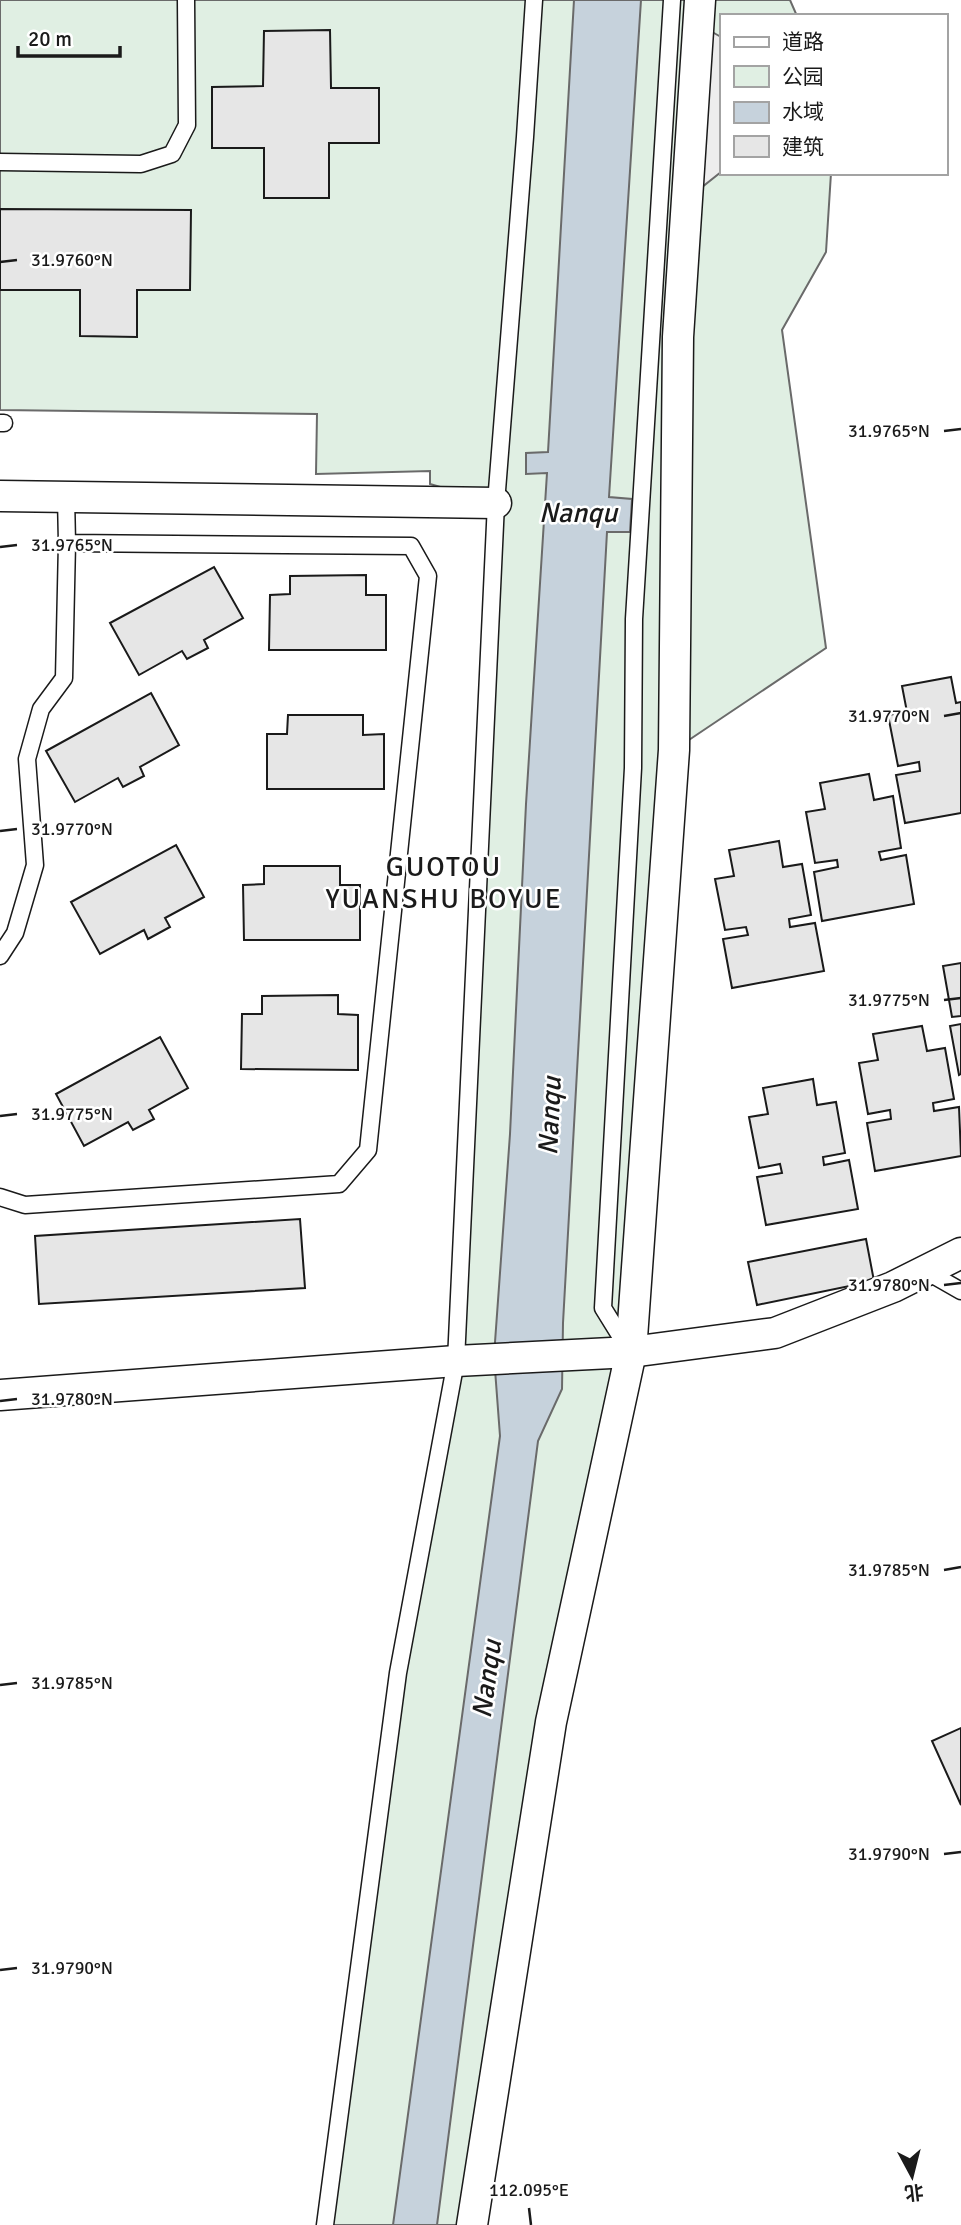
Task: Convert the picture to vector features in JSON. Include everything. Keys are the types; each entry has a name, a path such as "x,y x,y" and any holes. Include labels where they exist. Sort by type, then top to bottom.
{"street":[{"path":"472,2225 551,1722 631,1352 674,750 678,337 700,0"},
{"path":"0,496 495,503"},
{"path":"0,1395 456,1361 631,1352 775,1334 893,1287 961,1254"}],"lane":[{"path":"0,162 141,164 172,154 187,125 186,0"},
{"path":"325,2225 398,1673 456,1361 495,503 534,0"},
{"path":"631,1352 603,1308 633,768 634,619 673,0"},
{"path":"0,956 15,933 35,865 27,759 41,709 64,678 66,497"},
{"path":"0,1196 25,1205 340,1184 368,1150 428,576 411,546 66,543"},
{"path":"926,1271 961,1291"}],"green space":[{"path":"0,0 790,0 796,14 720,14 720,175 831,175 826,252 782,330 826,648 674,750 631,1352 476,2225 325,2225 398,1673 456,1361 495,503 430,484 430,471 316,474 317,414 0,410"}],"shaded area":[{"path":"698,24 720,36 720,173 687,199"}],"water":[{"name":"Nanqu","path":"574,0 641,0 609,497 632,499 630,532 607,532 563,1323 562,1389 538,1441 437,2225 393,2225 500,1436 494,1356 510,1134 526,804 547,473 526,474 526,453 548,452"}],"building":[{"path":"330,30 331,88 379,88 379,143 329,143 329,198 264,198 264,148 212,148 212,87 263,86 264,31"},
{"path":"0,209 191,210 190,290 137,290 137,337 80,336 80,290 0,290"},
{"path":"214,567 243,618 204,640 208,648 187,659 182,651 139,675 110,623"},
{"path":"366,575 366,595 386,595 386,650 269,650 270,595 290,594 290,576"},
{"path":"951,677 956,703 961,702 961,813 905,823 896,775 920,771 919,762 898,766 888,715 907,712 902,686"},
{"path":"151,693 179,745 140,767 144,776 123,787 118,778 75,802 46,751"},
{"path":"288,715 363,715 363,735 384,734 384,789 267,789 267,734 287,734"},
{"path":"869,774 874,800 893,796 901,848 879,852 881,860 906,855 914,904 822,921 814,872 838,867 837,860 815,863 806,812 825,809 820,783"},
{"path":"779,841 783,867 802,864 811,915 789,919 790,927 815,923 824,971 732,988 723,939 748,935 746,927 725,930 715,879 734,876 729,850"},
{"path":"176,845 204,897 165,918 170,927 148,939 144,930 100,954 71,902"},
{"path":"264,866 340,866 340,885 360,885 360,940 244,940 243,885 264,884"},
{"path":"961,963 961,1016 952,1017 943,966"},
{"path":"338,995 338,1014 358,1015 358,1070 241,1069 242,1014 262,1014 262,996"},
{"path":"961,1024 961,1074 959,1075 950,1026"},
{"path":"922,1026 927,1051 945,1048 954,1099 933,1103 934,1111 959,1107 961,1156 875,1171 867,1123 891,1119 890,1110 868,1114 859,1063 878,1060 873,1034"},
{"path":"160,1037 188,1088 149,1110 154,1119 133,1130 128,1122 84,1146 56,1094"},
{"path":"813,1079 817,1105 836,1102 845,1153 823,1157 824,1165 849,1160 858,1209 766,1225 757,1177 782,1173 780,1164 759,1168 749,1117 768,1114 763,1088"},
{"path":"300,1219 305,1288 39,1304 35,1236"},
{"path":"866,1239 874,1281 757,1305 748,1262"},
{"path":"961,1728 961,1805 932,1741"}],"district":[{"name":"GUOTOU YUANSHU BOYUE","path":"444,883"}]}
